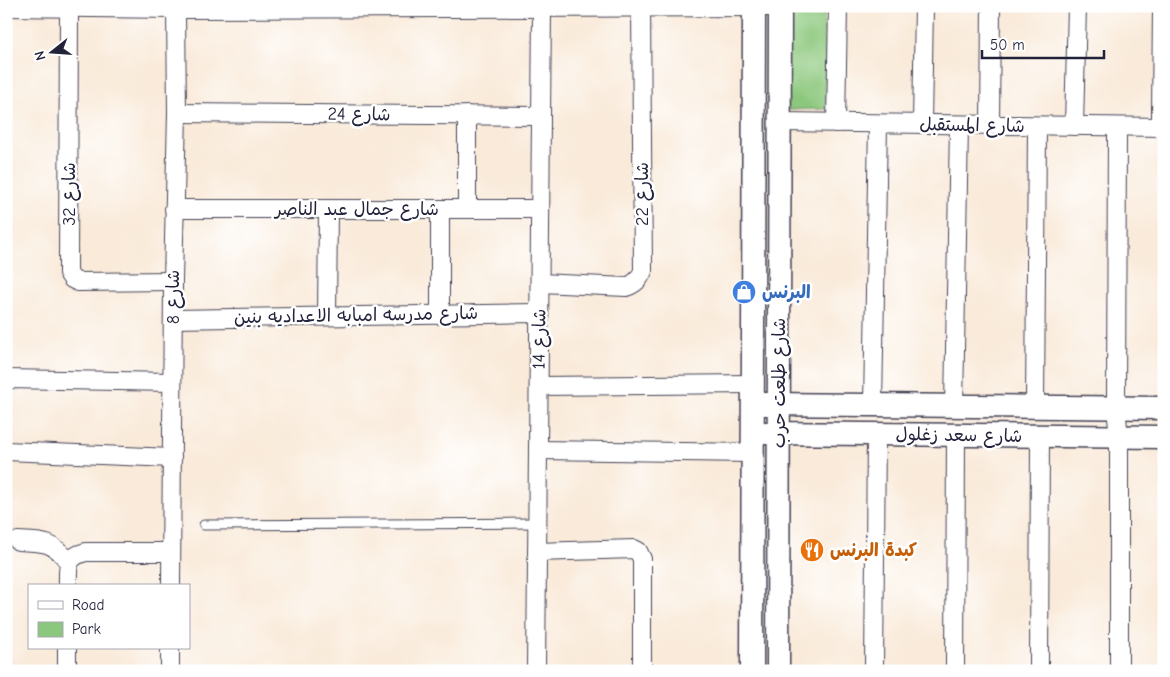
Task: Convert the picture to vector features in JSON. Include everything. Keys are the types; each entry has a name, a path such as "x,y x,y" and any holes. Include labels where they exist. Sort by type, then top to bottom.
{"street":[{"name":"شارع طلعت حرب","path":"752,671 754,6"},
{"path":"6,7 176,9 780,6"},
{"name":"شارع طلعت حرب","path":"778,671 780,6"},
{"path":"836,123 838,6"},
{"path":"922,124 924,6"},
{"path":"990,126 991,6"},
{"path":"1074,126 1077,6"},
{"path":"1162,6 1161,116 1164,125"},
{"name":"شارع 22","path":"540,283 626,287 634,284 640,278 643,271 641,7"},
{"name":"شارع 32","path":"69,8 68,273 72,279 78,282 173,281"},
{"name":"شارع 14","path":"536,671 542,8"},
{"name":"شارع 8","path":"171,584 174,209 178,113 176,9"},
{"name":"شارع 24","path":"178,113 541,116"},
{"path":"467,116 467,209"},
{"name":"شارع المستقبل","path":"780,122 1117,127 1164,125"},
{"path":"874,405 878,124"},
{"path":"954,406 959,125"},
{"path":"1035,407 1037,126"},
{"path":"1117,127 1116,408 1119,436 1119,671"},
{"name":"شارع جمال عبد الناصر","path":"174,209 540,209"},
{"path":"327,316 328,209"},
{"path":"440,209 440,314"},
{"name":"شارع مدرسه امبابه الاعداديه بنين","path":"173,318 539,313"},
{"path":"6,379 172,382"},
{"path":"538,386 754,394"},
{"name":"شارع سعد زغلول","path":"754,394 779,404 1164,408"},
{"name":"شارع سعد زغلول","path":"753,443 779,433 1164,437"},
{"path":"874,671 876,434"},
{"path":"956,435 956,671"},
{"path":"1038,671 1040,435"},
{"path":"538,450 753,443"},
{"path":"6,451 172,458"},
{"path":"18,541 48,543 60,551 69,562"},
{"path":"537,552 634,549 638,551 642,559 642,671"},
{"path":"68,584 69,562 76,554 86,552 171,552"},
{"path":"67,650 67,671"},
{"path":"170,650 170,671"}],"lane":[{"path":"204,525 537,523"}],"green space":[{"path":"787,6 824,6 826,109 788,110"}],"place":[{"name":"البرنس","path":"744,292"},
{"name":"كبدة البرنس","path":"812,550"}]}
